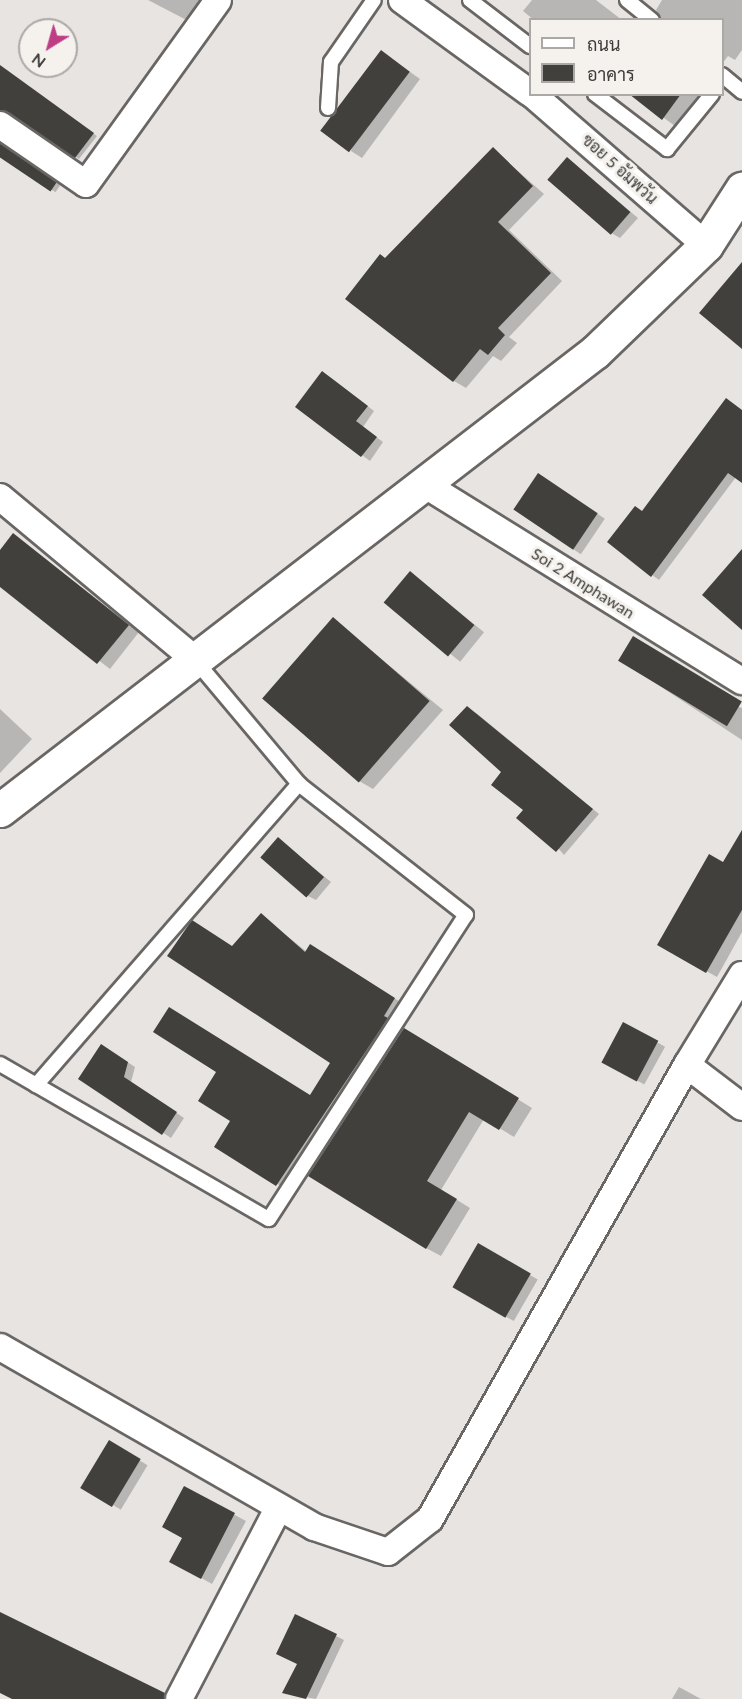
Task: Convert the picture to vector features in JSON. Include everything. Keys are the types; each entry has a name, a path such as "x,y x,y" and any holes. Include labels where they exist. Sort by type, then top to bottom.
{"street":[{"path":"0,125 86,184 218,0"},
{"name":"ซอย 5 อัมพวัน","path":"402,0 529,93"},
{"name":"ซอย 5 อัมพวัน","path":"533,96 706,245"},
{"path":"0,810 193,658 595,352 706,245 742,189"},
{"name":"Soi 2 Amphawan","path":"424,484 742,681"},
{"path":"0,497 193,658"},
{"path":"0,1347 314,1527 388,1552 430,1519 687,1065 742,975"},
{"path":"687,1065 742,1107"},
{"path":"179,1699 279,1507"}],"lane":[{"path":"328,108 331,62 374,0"},
{"path":"470,0 529,44"},
{"path":"627,0 650,18"},
{"path":"724,78 742,92"},
{"path":"598,96 668,149 710,96"},
{"path":"0,1064 269,1219 466,915 299,784 193,658"},
{"path":"36,1085 299,784"}],"building":[{"path":"381,50 410,72 349,152 320,131"},
{"path":"0,65 94,133 75,158 0,110"},
{"path":"632,96 680,96 662,120"},
{"path":"0,143 57,182 50,192 0,157"},
{"path":"493,147 533,186 498,222 551,273 498,328 505,335 488,355 480,349 453,382 345,299 380,254 385,258"},
{"path":"567,157 630,212 611,235 547,180"},
{"path":"742,262 742,349 699,313"},
{"path":"322,371 368,406 356,421 377,437 361,457 295,407"},
{"path":"726,398 742,410 742,483 728,473 651,577 607,542 635,506 642,511"},
{"path":"538,473 598,513 573,550 513,509"},
{"path":"13,533 129,625 97,664 0,587 0,550"},
{"path":"742,549 742,630 702,595"},
{"path":"410,571 474,625 448,656 384,602"},
{"path":"333,617 430,701 359,782 262,699"},
{"path":"633,636 742,701 727,726 618,661"},
{"path":"467,706 593,809 556,852 516,818 523,810 491,785 501,772 449,725"},
{"path":"742,830 742,910 706,973 657,945 709,854 723,862"},
{"path":"278,837 324,877 306,897 260,857"},
{"path":"261,913 305,952 310,944 395,998 384,1016 388,1018 276,1186 214,1147 230,1121 198,1101 216,1072 153,1032 169,1007 310,1095 330,1063 167,956 192,920 232,946"},
{"path":"623,1022 658,1041 637,1081 601,1063"},
{"path":"404,1028 519,1098 499,1130 469,1112 427,1181 457,1199 426,1249 308,1176"},
{"path":"101,1044 128,1062 124,1077 177,1112 162,1135 78,1079"},
{"path":"478,1243 531,1274 505,1318 452,1287"},
{"path":"109,1440 141,1459 112,1507 80,1488"},
{"path":"184,1486 235,1513 201,1579 169,1562 182,1538 162,1527"},
{"path":"0,1612 165,1693 164,1699 12,1699 0,1693"},
{"path":"295,1614 337,1634 306,1699 282,1693 297,1664 276,1654"}]}
